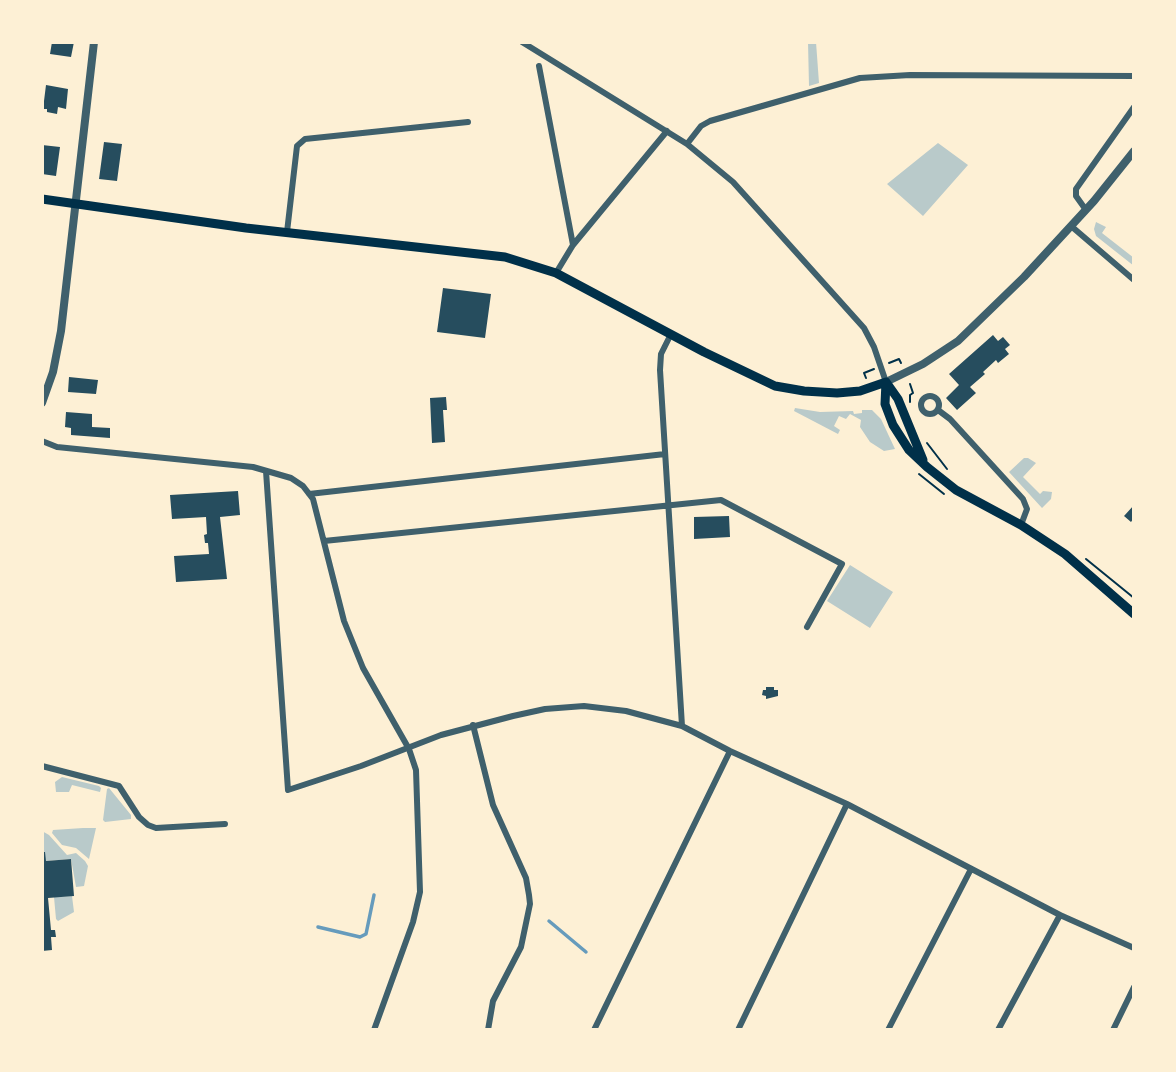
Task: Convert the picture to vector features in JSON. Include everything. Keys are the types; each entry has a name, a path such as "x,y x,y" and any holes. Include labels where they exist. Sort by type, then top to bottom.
{"main road":[{"path":"42,199 287,232 505,257 556,273 757,378 788,389 846,392 860,391 886,382"},
{"path":"886,382 898,399 927,467"},
{"path":"886,382 885,404 893,425 909,450 927,467 957,490 1021,525 1065,554 1134,614"}],"street":[{"path":"42,402 53,372 61,331 94,42"},
{"path":"522,42 687,144 733,182 864,328 886,382 923,364 958,341 1024,277 1086,210 1134,151"},
{"path":"539,66 573,245"},
{"path":"687,144 701,126 710,121 860,78 910,75 1134,76"},
{"path":"1086,210 1076,196 1078,185 1134,107"},
{"path":"287,232 297,146 305,139 468,122"},
{"path":"556,273 573,245 667,131"},
{"path":"1071,226 1134,280"},
{"path":"671,334 660,358 682,726"},
{"path":"938,410 950,419 1023,499 1027,509 1021,525"},
{"path":"42,441 57,447 214,462 266,471 291,478 309,494 317,510 344,621 363,668 409,749 416,770 420,892 414,922 374,1030"},
{"path":"309,494 664,454"},
{"path":"266,471 288,790 472,725 545,709 584,706 626,711 682,726 847,804 1060,915 1134,948"},
{"path":"324,541 721,500 842,564 807,627"},
{"path":"472,725 493,804 526,878 530,895 521,947 493,1001 488,1030"},
{"path":"594,1030 730,751"},
{"path":"42,766 119,786 139,817 156,828 225,824"},
{"path":"738,1030 847,804"},
{"path":"888,1030 971,869"},
{"path":"998,1030 1060,915"},
{"path":"1113,1030 1134,987"}],"path":[{"path":"881,366 899,359 901,363"},
{"path":"864,373 866,379"},
{"path":"909,384 913,393 910,395 910,405"},
{"path":"925,439 954,476"}],"shaded area":[{"path":"808,42 816,42 819,83 809,86"},
{"path":"938,143 968,165 923,216 887,184"},
{"path":"1096,222 1106,227 1102,233 1134,258 1134,266 1096,236"},
{"path":"795,408 820,412 853,411 854,414 862,413 862,410 872,410 881,419 895,449 884,451 870,442 860,427 861,420 850,414 846,419 839,416 834,426 840,430 838,434 794,411"},
{"path":"1024,458 1036,463 1023,477 1040,494 1043,491 1052,492 1051,499 1042,508 1009,472"},
{"path":"850,565 893,592 870,628 827,601"},
{"path":"62,777 99,786 100,792 72,785 69,792 56,792 55,782"},
{"path":"109,788 131,815 131,819 103,820"},
{"path":"96,828 89,859 76,848 62,845 52,833 53,830"},
{"path":"42,831 67,855 76,853 85,861 88,866 84,886 76,887 71,859 46,861 42,852"},
{"path":"72,896 74,912 58,921 54,897"}],"building":[{"path":"52,42 74,42 71,57 50,54"},
{"path":"46,85 68,89 66,109 58,107 57,114 43,109"},
{"path":"104,142 122,144 117,181 99,179"},
{"path":"42,145 60,147 56,176 42,174"},
{"path":"443,288 491,294 485,338 437,332"},
{"path":"993,335 998,341 1003,337 1010,345 1005,349 1009,354 998,363 996,360 983,372 985,374 970,387 976,393 957,410 946,398 959,385 949,374"},
{"path":"69,377 98,380 96,394 68,392"},
{"path":"446,397 447,410 443,410 445,442 432,443 430,398"},
{"path":"66,412 92,414 92,427 110,428 110,438 71,435 71,428 65,427"},
{"path":"238,491 240,515 220,517 227,579 176,582 174,556 209,554 204,535 207,534 206,517 172,519 170,495"},
{"path":"1134,505 1134,518 1131,522 1124,516"},
{"path":"729,516 730,537 694,539 694,517"},
{"path":"766,687 778,690 778,696 766,699 766,696 762,695"},
{"path":"42,852 45,852 46,861 71,859 74,896 48,898 51,930 55,930 56,937 51,937 52,950 42,951"}],"waterway":[{"path":"318,927 360,937 366,934 374,895"},
{"path":"549,921 586,952"}]}
